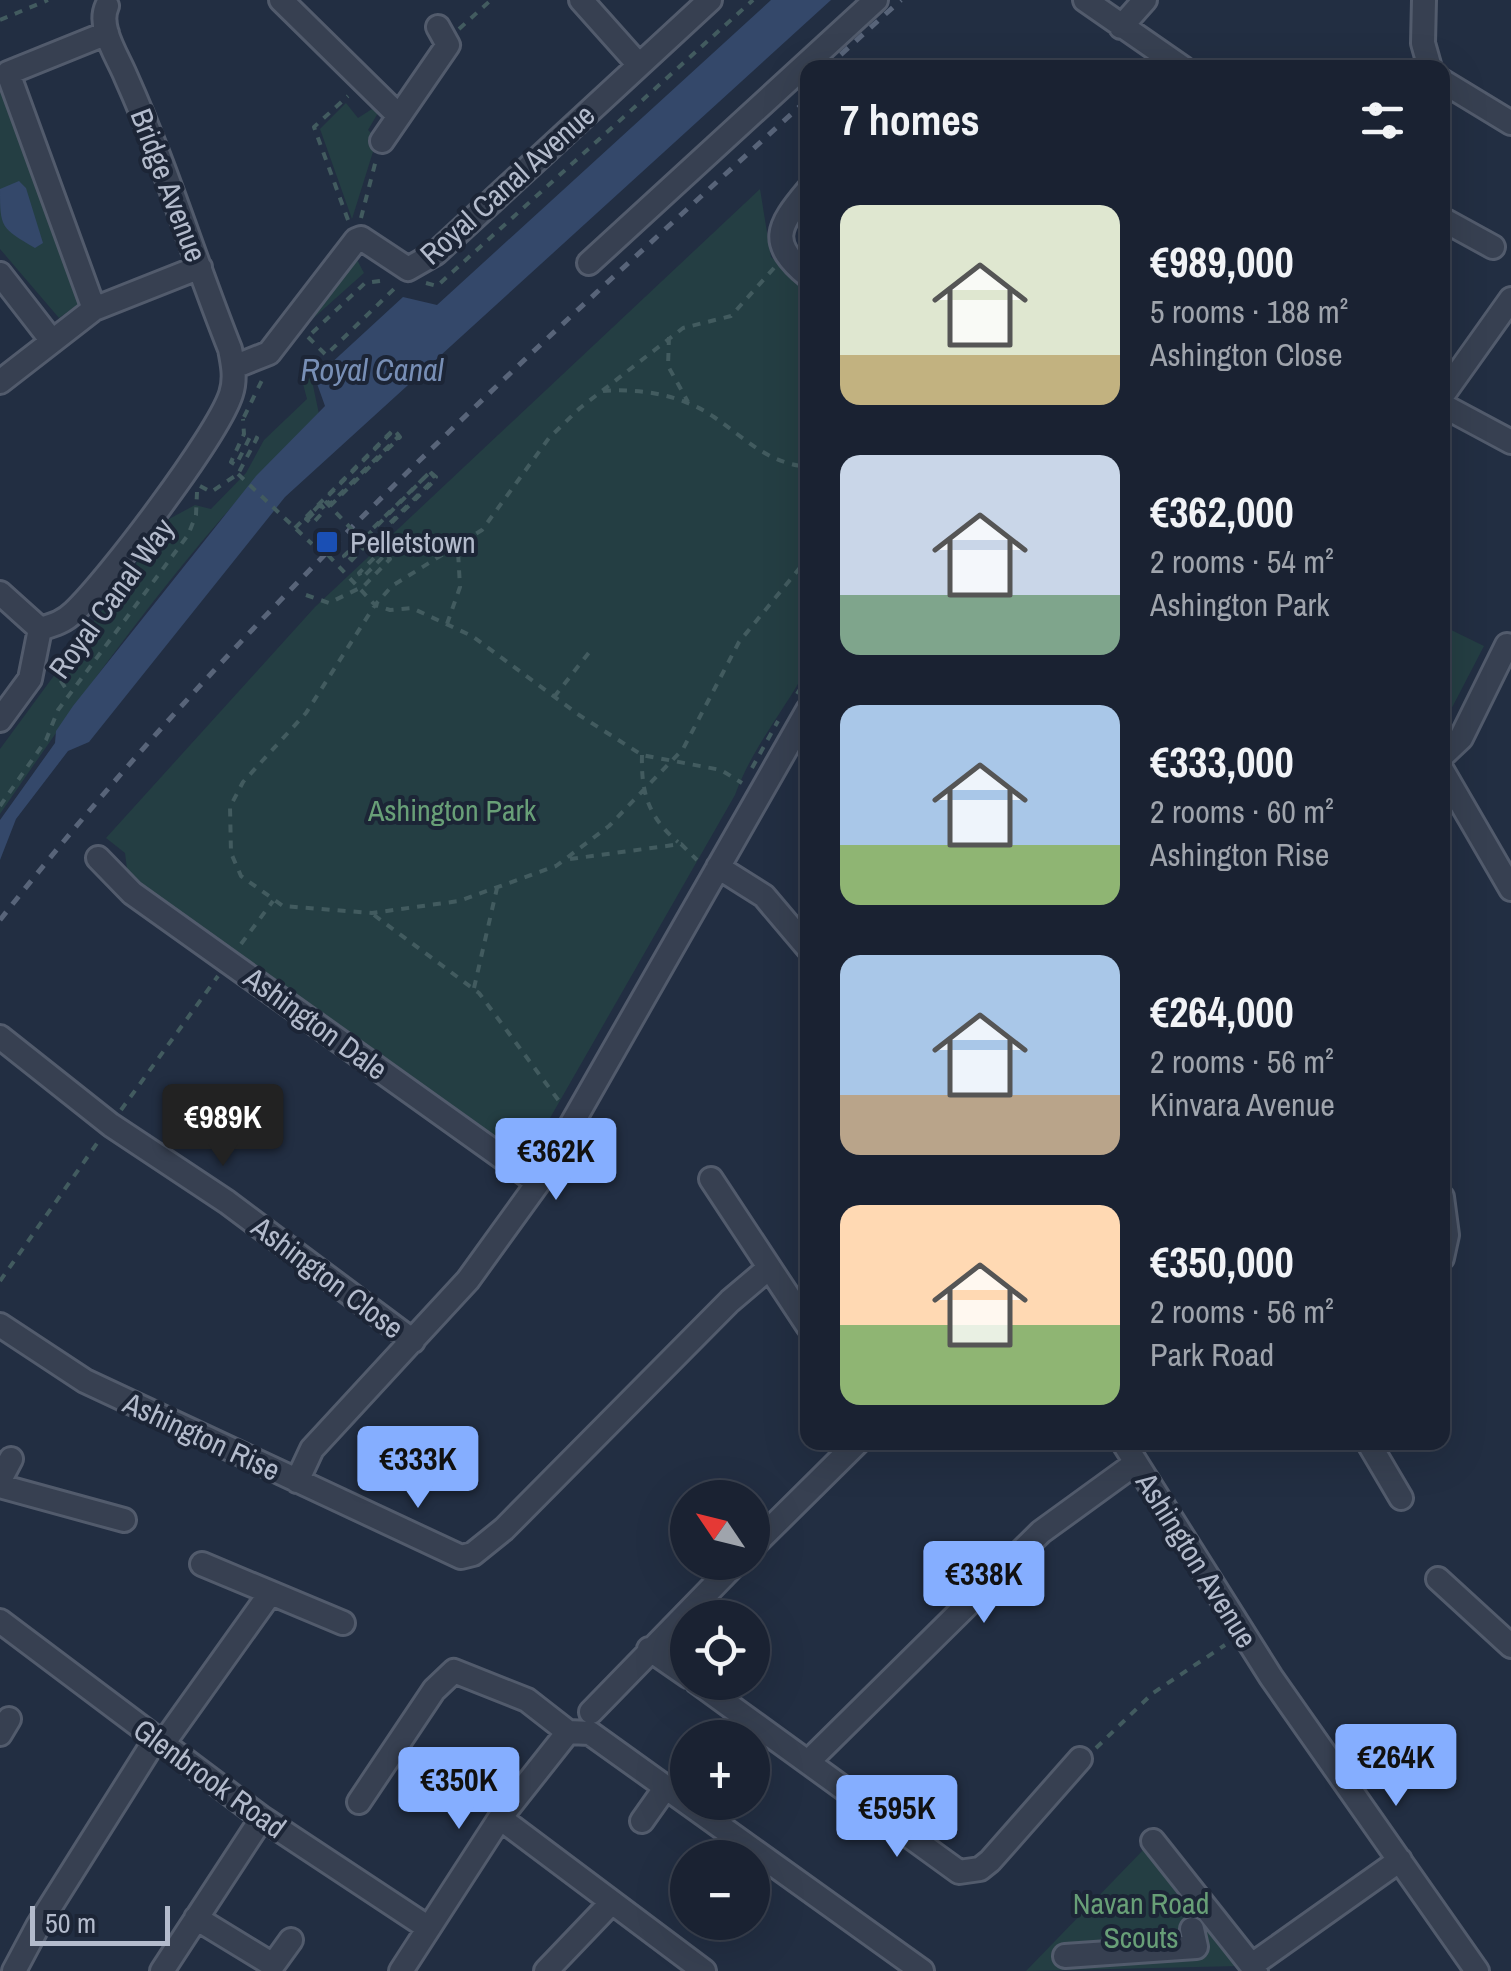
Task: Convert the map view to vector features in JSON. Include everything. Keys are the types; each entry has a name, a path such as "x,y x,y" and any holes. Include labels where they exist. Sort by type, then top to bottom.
{"street":[{"path":"281,0 398,115"},
{"path":"581,0 639,65"},
{"name":"Royal Canal Avenue","path":"359,239 403,267 422,263 710,0"},
{"path":"810,60 876,0"},
{"path":"1085,0 1171,60"},
{"path":"1121,27 1145,0"},
{"path":"1424,0 1422,43 1427,60"},
{"name":"Bridge Avenue","path":"108,2 104,20 107,33 200,267 234,367"},
{"path":"94,309 8,72 107,33"},
{"path":"382,141 444,52 443,33"},
{"path":"589,262 800,69"},
{"path":"1450,85 1510,119"},
{"path":"800,201 782,225 780,243 784,256 800,269"},
{"path":"1450,224 1493,248"},
{"path":"40,628 62,622 109,572 216,426 231,396 234,367 270,353 359,239"},
{"path":"0,382 94,309 200,267"},
{"path":"0,274 52,341"},
{"path":"1450,385 1511,299"},
{"path":"1450,410 1511,442"},
{"path":"0,594 40,628"},
{"path":"0,720 30,680 40,628"},
{"path":"1450,748 1461,738 1503,643"},
{"path":"296,1480 312,1448 468,1280 538,1183 709,865 759,793 800,724"},
{"path":"1450,784 1511,888"},
{"name":"Ashington Dale","path":"98,858 132,893 538,1183"},
{"path":"709,865 764,896 800,939"},
{"name":"Ashington Close","path":"0,1037 111,1125 227,1202 414,1341"},
{"path":"711,1179 800,1314"},
{"name":"Ashington Rise","path":"0,1325 85,1381 446,1554 472,1554 504,1528 730,1300 770,1268"},
{"path":"770,1530 850,1450"},
{"name":"Ashington Avenue","path":"1127,1450 1271,1676 1477,1971"},
{"path":"1373,1450 1401,1498"},
{"path":"11,1459 0,1483 124,1520"},
{"path":"809,1762 1040,1532 1136,1463"},
{"path":"202,1564 343,1624"},
{"path":"591,1712 719,1580"},
{"path":"1438,1580 1511,1646"},
{"path":"11,1960 159,1742 268,1595"},
{"name":"Glenbrook Road","path":"0,1621 262,1818 427,1927"},
{"path":"649,1649 670,1664"},
{"path":"359,1802 434,1690 454,1671 526,1700 568,1732 590,1733 922,1971"},
{"path":"722,1700 949,1866 971,1872 990,1861 1080,1760"},
{"path":"401,1971 500,1818 568,1732"},
{"path":"642,1821 666,1787"},
{"path":"162,1971 262,1818"},
{"path":"500,1818 704,1971"},
{"path":"1153,1842 1254,1968 1400,1860"},
{"path":"546,1971 612,1902"},
{"path":"196,1918 273,1965 291,1940"},
{"path":"1065,1956 1157,1959 1196,1948 1192,1929"}],"path":[{"path":"0,20 48,0"},
{"path":"443,33 491,0"},
{"path":"441,279 754,0"},
{"path":"359,239 314,127 363,82"},
{"path":"359,239 360,214 382,141"},
{"path":"681,844 570,858 459,901 372,913 307,911 273,900 241,876 231,854 230,806 242,782 306,713 375,604 392,586 458,548 506,502 549,438 601,391 683,328 730,316 784,256"},
{"path":"294,348 365,283 404,281 326,355 308,337"},
{"path":"669,337 668,366 688,402"},
{"path":"342,340 348,347"},
{"path":"236,429 260,382 273,368"},
{"path":"601,391 655,393 688,402 766,457 800,465"},
{"path":"200,486 211,492 238,474 257,438 252,435 236,465 231,462 244,434 242,419"},
{"path":"307,518 328,498 367,458 380,444 393,430 399,436 330,504 324,499 366,458 380,444 394,430 400,437 330,506"},
{"name":"Royal Canal Way","path":"0,806 46,740 69,694 188,535 200,486 209,472"},
{"path":"306,594 330,603 360,589 390,559 386,554 362,578 359,573 382,550 369,545 436,479 430,472 364,539 368,544 422,491 436,478 430,472 362,539"},
{"path":"238,474 312,544"},
{"path":"294,528 307,518 321,505 325,510 312,524 306,519 324,500 330,506 362,539 367,544 350,562 344,556 362,538 367,543 358,552 349,560 341,568"},
{"path":"447,624 460,587 458,548"},
{"path":"328,556 375,604 390,610 412,608 472,636 642,755 721,770 759,793"},
{"path":"570,858 683,749 739,642 800,568"},
{"path":"554,697 592,650"},
{"path":"38,653 57,672 69,694"},
{"path":"642,755 641,793 666,832 709,865"},
{"path":"474,988 496,888"},
{"path":"0,1281 273,900"},
{"path":"372,913 474,988 562,1105"},
{"path":"1080,1760 1153,1693 1243,1633"}],"green space":[{"path":"0,89 82,302 59,318 0,249"},
{"path":"346,103 358,118 372,109 378,113 368,130 377,139 352,219 320,129"},
{"name":"Ashington Park","path":"760,189 771,257 800,282 800,679 759,745 735,795 530,1153 516,1155 128,877 125,853 106,838 315,607"},
{"path":"353,252 364,273 289,340"},
{"path":"311,376 319,414 231,507 150,606 0,814 0,749 169,519 195,505 211,509 246,473 264,440 307,399 303,384"},
{"path":"1450,629 1484,646 1450,711"},
{"name":"Navan Road Scouts","path":"1146,1847 1240,1966 1026,1971"}],"water":[{"name":"Royal Canal","path":"771,0 831,0 285,497 89,742 68,751 16,819 0,860 0,820 55,743 56,731 256,476 325,406 315,378 403,297 437,305"},
{"path":"19,181 26,188 43,243 35,248 9,231 2,220 0,189"}],"railway":[{"path":"835,60 901,0"},
{"path":"0,920 187,700 286,595 490,392 800,106"}],"place":[{"name":"Pelletstown","path":"327,542"}]}
